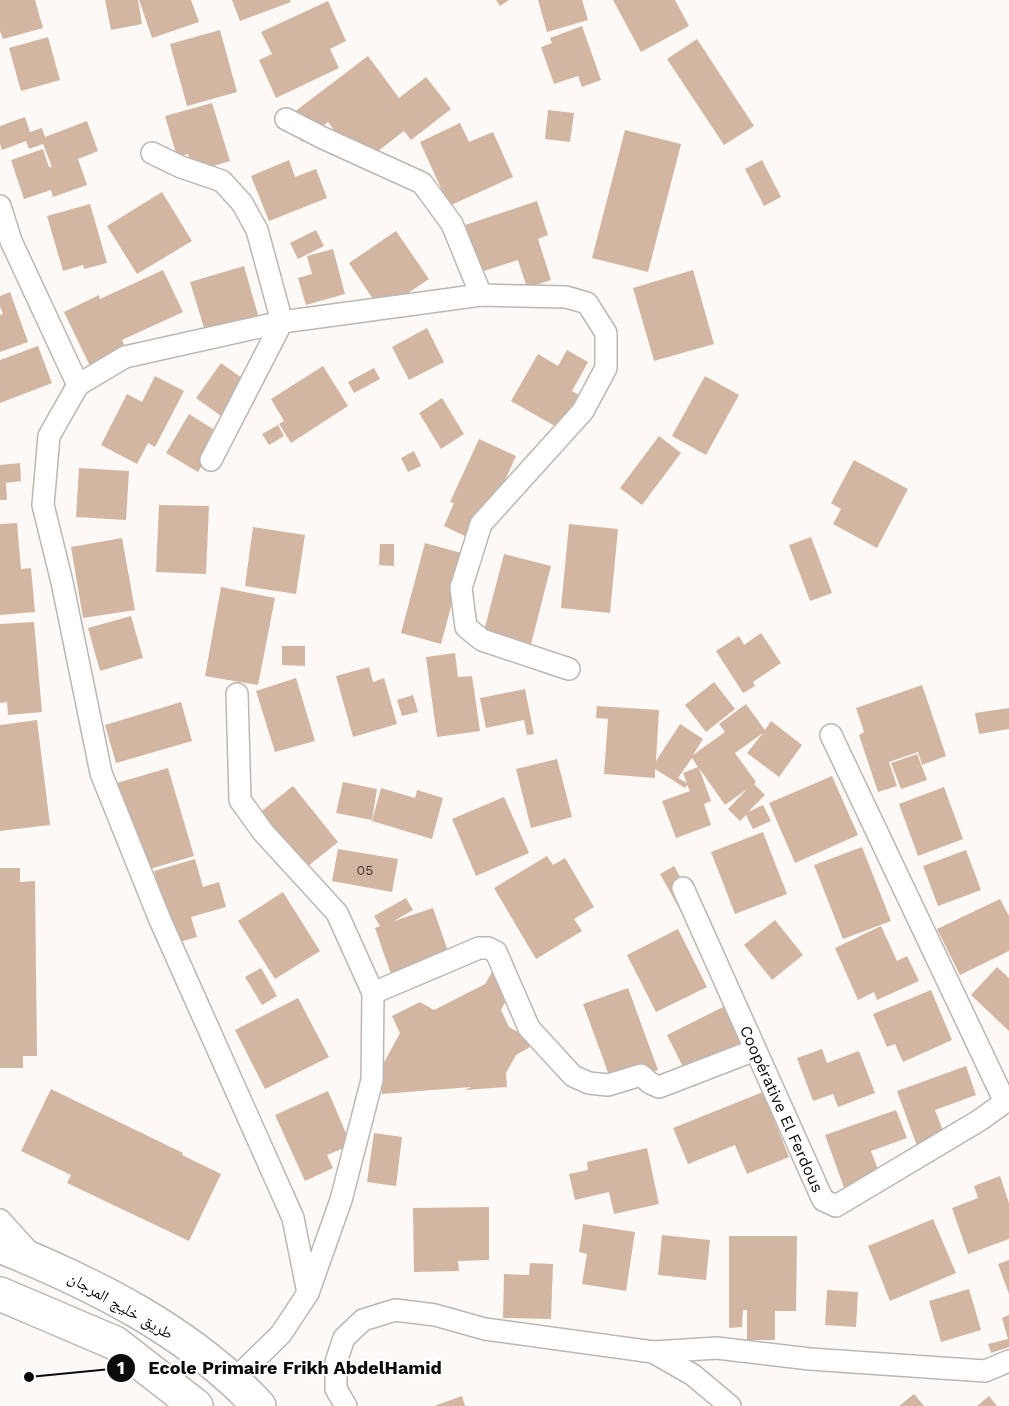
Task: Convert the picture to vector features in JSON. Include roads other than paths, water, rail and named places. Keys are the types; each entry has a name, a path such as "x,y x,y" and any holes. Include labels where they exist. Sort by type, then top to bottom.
{"main road":[{"name":"طريق خليج المرجان","path":"0,1246 74,1277 165,1328 234,1380 259,1406"},
{"path":"38,1261 11,1298 115,1343 196,1406"}],"street":[{"path":"286,119 422,183 452,224 481,295"},
{"path":"152,153 181,168 222,181 242,203 257,230 282,322 211,460"},
{"path":"0,206 11,241 78,385"},
{"path":"308,1293 293,1218 160,920 101,773 62,582 43,505 49,436 78,385 125,357 282,322 481,295 566,297 587,303 606,333 606,368 583,411 481,524 461,588 466,627 482,640 569,669"},
{"path":"234,1380 281,1334 308,1293 341,1200 372,1080 373,993 337,913 263,832 240,800 237,694"},
{"name":"Coopérative El Ferdous","path":"683,888 823,1200 836,1206 1007,1102 831,735"},
{"path":"373,993 479,948 488,948 496,952 529,1028 573,1076 589,1083 608,1084 641,1075 659,1087 755,1050"},
{"path":"0,1220 38,1261"},
{"path":"346,1406 336,1389 336,1362 344,1338 363,1320 396,1310 435,1315 485,1329 653,1352 717,1348 810,1359 985,1371 1009,1361"},
{"path":"653,1352 693,1374 730,1406"}],"place":[{"name":"Ecole Primaire Frikh AbdelHamid","path":"29,1377"}]}
